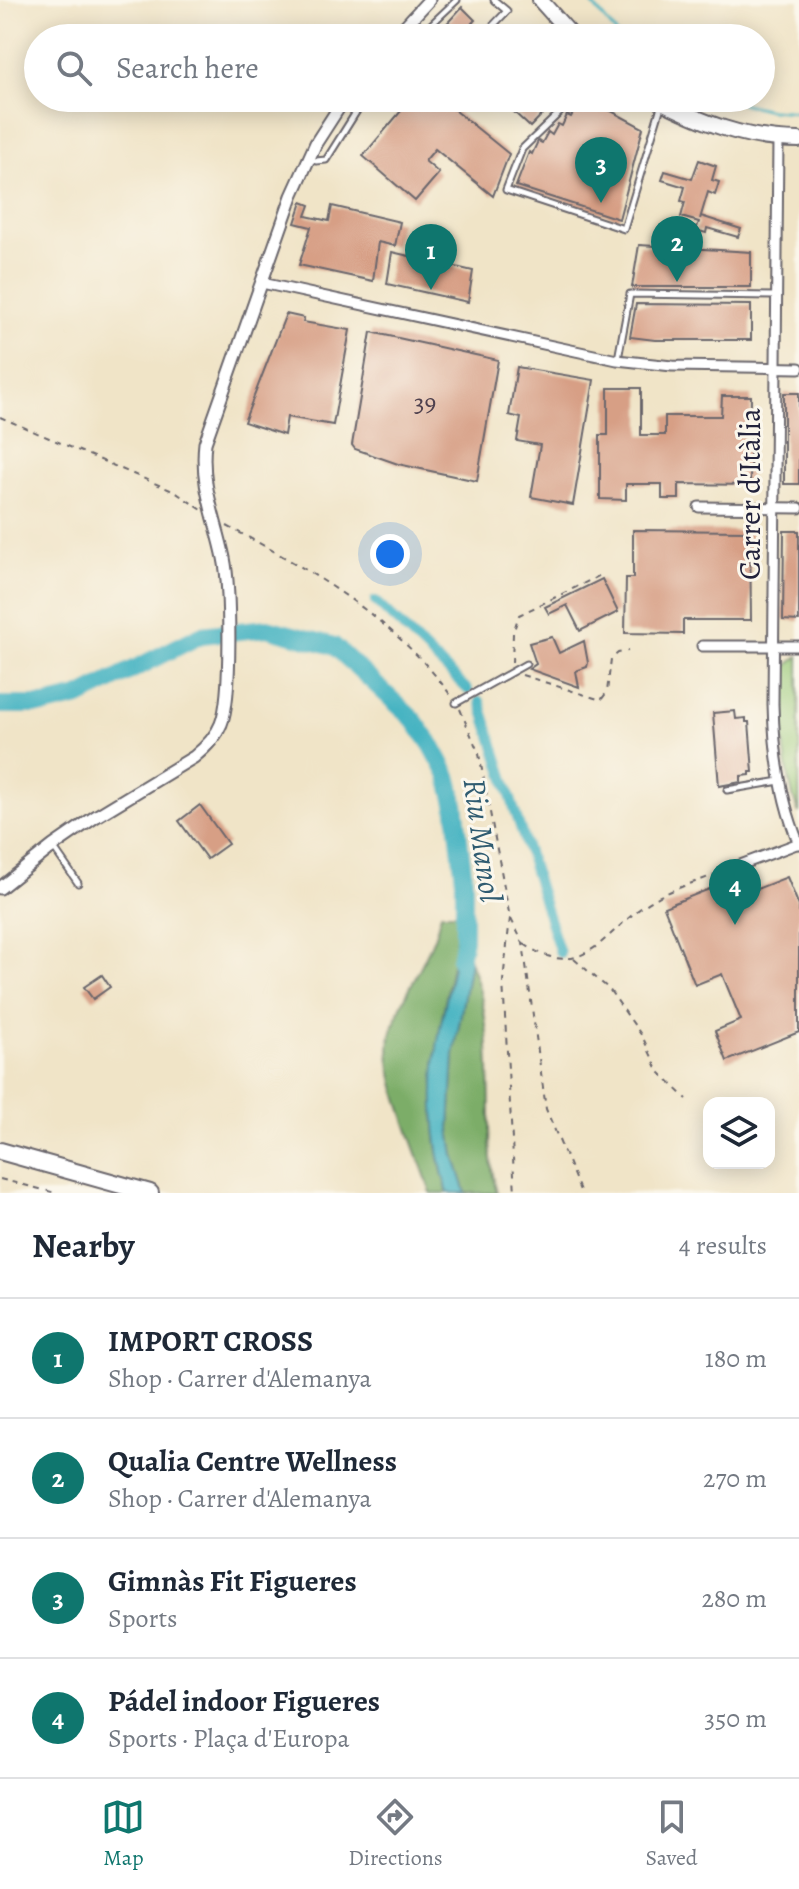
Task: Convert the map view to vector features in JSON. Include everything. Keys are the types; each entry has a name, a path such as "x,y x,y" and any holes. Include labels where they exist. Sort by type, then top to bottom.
{"highway":[{"path":"0,1151 150,1193"}],"main road":[{"path":"539,2 560,24"},
{"path":"683,112 715,127 778,140 799,140"}],"street":[{"path":"407,22 429,0"},
{"path":"0,888 53,846 205,748 220,726 226,709 227,690 227,592 224,558 203,472 205,443 292,196 309,158 337,112"},
{"name":"Carrer d'Itàlia","path":"778,140 774,368 774,735 780,781 799,843"},
{"path":"262,283 617,360 672,366 799,368"},
{"path":"699,507 799,508"},
{"path":"702,646 799,646"},
{"path":"727,870 799,843"}],"lane":[{"path":"434,24 457,0"},
{"path":"494,0 507,11 494,24"},
{"path":"309,158 326,160 356,112"},
{"path":"560,112 522,149 506,190 624,229 655,112"},
{"path":"617,360 630,294 775,296"},
{"path":"456,703 526,664"},
{"path":"727,790 780,781"},
{"path":"53,846 78,883"}],"path":[{"path":"0,417 175,492 212,518 262,544 375,616 425,663 456,703 474,736 510,918 523,943 546,1109 581,1193"},
{"path":"603,574 519,615 513,633 513,672 601,700 607,692 611,659 618,653 628,651"},
{"path":"573,958 600,946 635,912 654,899 727,870"},
{"path":"510,918 503,981 515,1193"},
{"path":"523,943 543,955 573,958 589,969 609,989 642,1036 656,1068 687,1099"},
{"path":"0,1179 56,1193"}],"green space":[{"path":"799,656 799,813 786,762 782,680 785,667"},
{"path":"441,913 458,913 437,1049 434,1091 438,1153 448,1193 431,1193 403,1115 389,1054 394,1023 437,930"},
{"path":"470,961 485,1019 491,1157 497,1193 466,1193 450,1130 454,1054"}],"water":[{"path":"458,913 470,961 454,1054 450,1130 466,1193 448,1193 435,1130 434,1086 437,1043 455,955"}],"building":[{"path":"462,7 475,20 473,24 446,24"},
{"path":"400,112 457,112 509,154 493,196 435,149 425,161 439,173 415,201 363,156"},
{"path":"514,112 544,112 530,127"},
{"path":"574,112 613,112 643,128 619,219 516,186 529,152 532,154 538,141 542,143 548,132 552,135 558,124 562,126 567,115 571,117"},
{"path":"699,160 716,166 712,180 719,182 715,195 708,192 700,219 701,216 741,229 738,237 707,228 706,233 696,230 699,222 681,217 685,187 662,180 665,171 692,179"},
{"path":"302,202 310,205 306,216 329,221 332,206 400,222 395,246 378,242 373,281 299,265 311,227 295,223"},
{"path":"639,245 751,252 751,287 632,287"},
{"path":"392,252 473,271 468,302 387,284"},
{"path":"636,304 751,305 751,340 630,337"},
{"path":"286,314 304,318 303,322 350,330 333,425 287,417 284,435 244,422"},
{"path":"371,332 498,360 477,481 398,464 355,449 352,445"},
{"path":"517,367 594,380 573,505 531,497 540,445 517,441 521,418 509,415"},
{"path":"608,388 641,388 641,435 665,435 665,416 721,416 722,396 751,396 750,485 679,484 679,499 662,499 662,484 626,484 626,500 600,499 600,435 608,435"},
{"path":"784,393 799,393 799,484 784,484"},
{"path":"633,530 750,531 751,620 683,620 683,634 625,633 626,578 633,578"},
{"path":"784,531 799,531 799,621 783,620"},
{"path":"602,579 618,612 580,631 567,605 549,614 545,607"},
{"path":"552,637 559,653 584,641 588,663 587,667 576,671 579,687 529,669 536,664 529,643"},
{"path":"735,711 736,719 746,718 749,722 753,772 741,776 741,782 719,786 713,713"},
{"path":"200,805 228,844 207,859 179,821"},
{"path":"787,877 799,906 799,1032 727,1061 715,1031 741,1020 722,974 695,985 664,907 717,886 724,902"},
{"path":"102,975 110,987 93,999 84,987"}],"waterway":[{"path":"589,0 609,24"},
{"path":"775,110 799,112"},
{"path":"375,601 468,690"},
{"name":"Riu Manol","path":"0,705 45,705 79,697 201,635 267,628 334,646 414,720 448,776 455,803 464,880 464,939 460,960"},
{"path":"480,701 560,953"}],"place":[{"name":"Gimnàs Fit Figueres","path":"601,203"},
{"name":"Qualia Centre Wellness","path":"677,282"},
{"name":"IMPORT CROSS","path":"431,290"},
{"name":"Pádel indoor Figueres","path":"735,925"}]}
